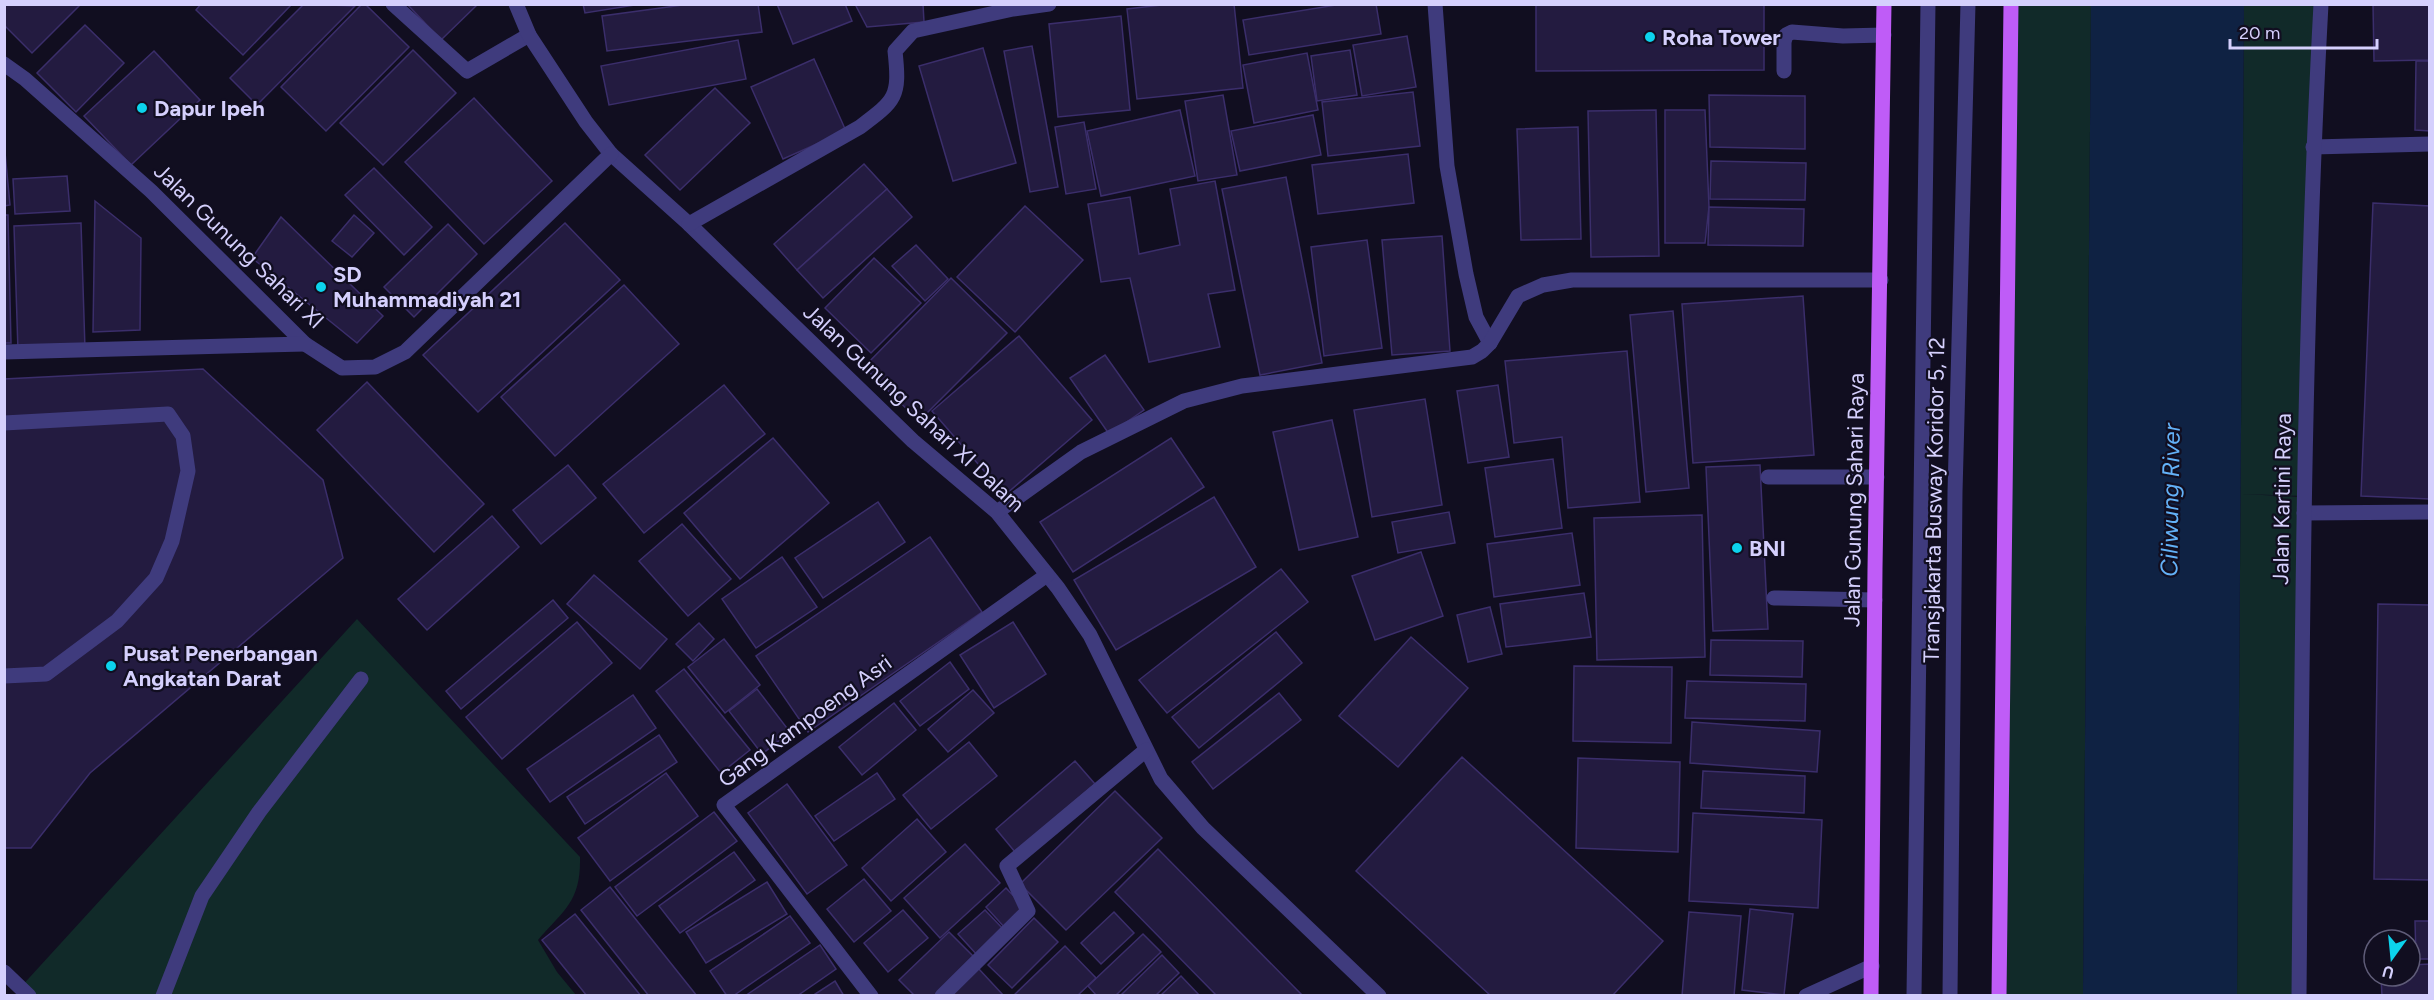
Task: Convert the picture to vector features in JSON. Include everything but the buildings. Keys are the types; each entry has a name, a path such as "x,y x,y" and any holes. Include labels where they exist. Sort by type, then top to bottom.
{"main road":[{"name":"Jalan Gunung Sahari Raya","path":"1871,996 1884,4"},
{"path":"2000,996 2011,4"}],"street":[{"path":"393,4 467,71 529,35"},
{"name":"Jalan Gunung Sahari XI Dalam","path":"516,4 529,35 586,122 611,154 689,224 913,441 996,512 1090,635 1161,779 1203,828 1378,996"},
{"path":"689,224 860,127 881,111 895,94 898,83 895,51 913,31 1013,9 1049,4"},
{"path":"1435,4 1447,166 1476,317 1490,343"},
{"name":"Transjakarta Busway Koridor 5, 12","path":"1914,996 1928,4"},
{"name":"Transjakarta Busway Koridor 5, 12","path":"1950,996 1955,492 1968,4"},
{"name":"Jalan Kartini Raya","path":"2299,996 2304,513 2313,147 2321,4"},
{"path":"1785,71 1784,42 1786,35 1792,32 1843,36 1884,35"},
{"name":"Jalan Gunung Sahari XI","path":"4,64 25,79 151,191 305,344 342,368 375,367 405,352 611,154"},
{"path":"2313,147 2430,144"},
{"path":"996,512 1081,452 1184,401 1242,387 1472,357 1490,343 1518,296 1543,285 1562,282 1881,280"},
{"path":"4,352 305,344"},
{"path":"4,423 168,414 183,436 188,471 172,541 156,578 117,621 46,674 4,676"},
{"path":"1768,477 1877,477"},
{"path":"2304,513 2430,512"},
{"name":"Gang Kampoeng Asri","path":"871,996 724,806 1047,576"},
{"path":"1774,598 1875,600"},
{"path":"163,996 202,896 259,812 361,679"},
{"path":"942,996 1028,911 1007,866 1146,750"},
{"path":"1806,996 1872,966"},
{"path":"4,972 29,996"}],"green space":[{"path":"2011,5 2091,5 2083,995 1999,996"},
{"path":"2244,5 2323,5 2304,496 2241,494 2302,497 2300,995 2237,996"},
{"path":"357,619 580,857 578,884 570,903 538,940 557,972 576,995 25,996 19,989"}],"water":[{"name":"Ciliwung River","path":"2091,5 2244,5 2237,995 2083,995"}],"place":[{"name":"Roha Tower","path":"1650,37"},
{"name":"Dapur Ipeh","path":"142,108"},
{"name":"SD Muhammadiyah 21","path":"321,287"},
{"name":"BNI","path":"1737,548"},
{"name":"Pusat Penerbangan Angkatan Darat","path":"111,666"}]}
